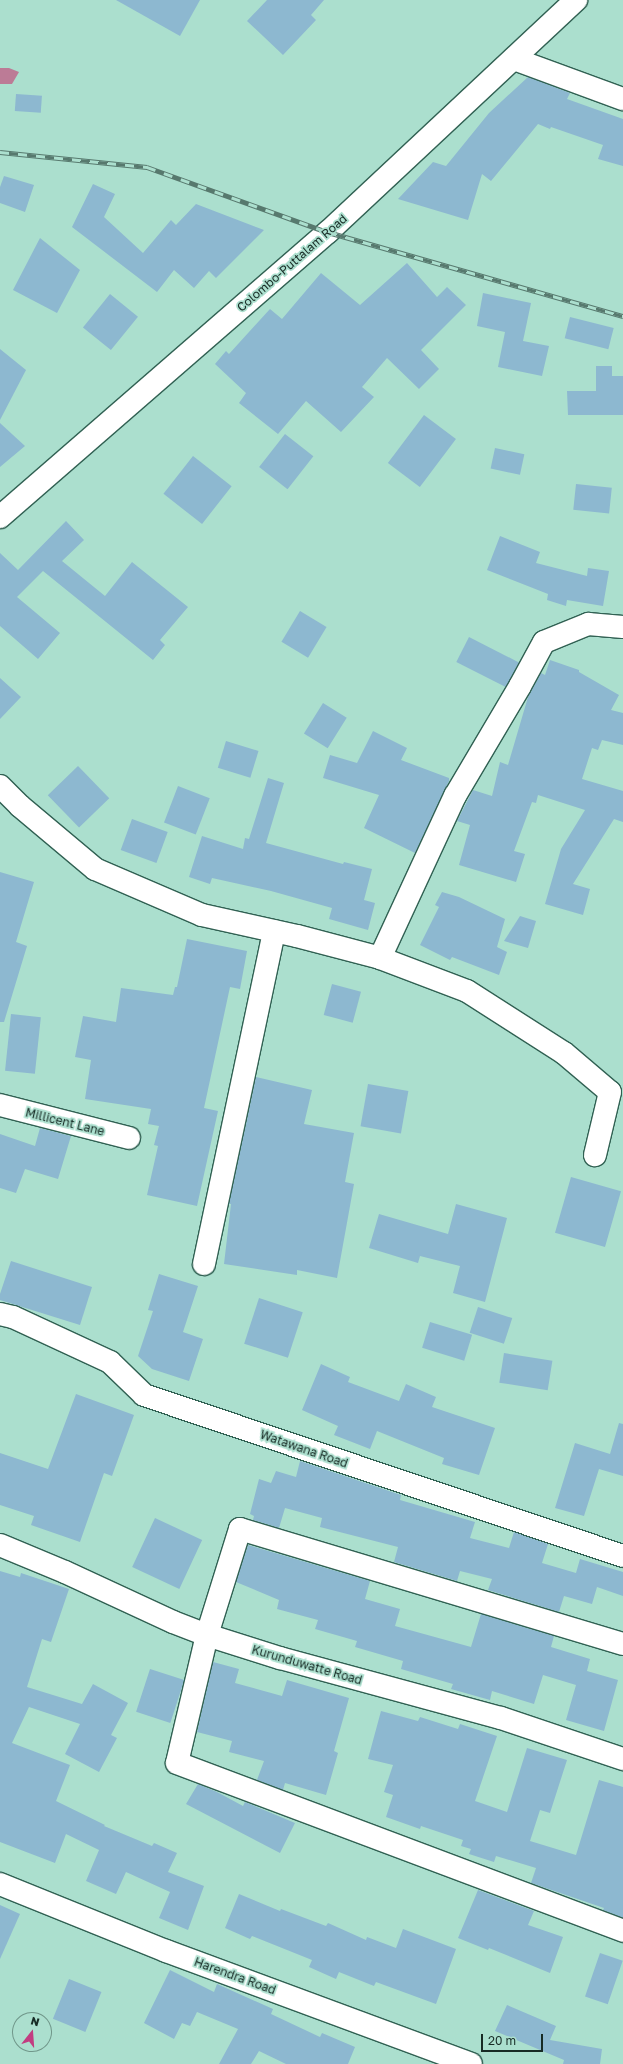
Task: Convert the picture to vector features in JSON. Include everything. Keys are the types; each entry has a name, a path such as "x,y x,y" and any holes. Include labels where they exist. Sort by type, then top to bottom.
{"main road":[{"name":"Colombo-Puttalam Road","path":"0,517 328,232 576,0"},
{"path":"514,59 623,99"},
{"path":"380,958 455,796 520,686 544,642 588,624 623,627"},
{"path":"0,786 20,806 95,869 202,915 274,931 380,958 467,991 564,1053 610,1092 595,1156"},
{"path":"204,1264 274,931"},
{"name":"Millicent Lane","path":"0,1105 129,1138"},
{"name":"Watawana Road","path":"0,1314 110,1362 144,1395 623,1556"},
{"path":"623,1644 240,1529 207,1635 177,1763 623,1931"},
{"name":"Kurunduwatte Road","path":"0,1545 65,1572 173,1622 207,1635 280,1658 501,1718 623,1759"},
{"name":"Harendra Road","path":"0,1884 166,1951 471,2064"}],"shaded area":[{"path":"0,68 9,68 19,72 12,84 0,84"}],"building":[{"path":"116,0 200,0 180,36"},
{"path":"267,0 324,0 311,15 316,20 283,55 247,21"},
{"path":"528,77 570,93 567,99 623,119 623,166 598,159 603,145 538,124 491,181 482,174 468,220 398,199 433,162 446,166 489,113"},
{"path":"16,94 42,96 41,113 15,111"},
{"path":"4,176 34,185 25,212 0,203 0,187"},
{"path":"93,184 115,194 104,217 143,253 171,220 176,225 196,204 264,230 216,278 209,271 194,288 174,270 157,292 72,227"},
{"path":"40,238 80,270 57,313 13,290"},
{"path":"407,263 437,297 447,287 466,305 421,350 439,369 419,389 387,358 362,387 374,397 341,432 306,401 278,434 239,403 246,393 215,364 226,351 229,354 270,309 282,319 321,273 360,305"},
{"path":"483,293 531,303 523,341 549,346 542,376 498,367 505,332 477,326"},
{"path":"110,294 138,317 111,350 83,327"},
{"path":"570,317 614,328 608,349 565,338"},
{"path":"0,349 26,370 0,420"},
{"path":"596,366 612,366 612,376 623,376 623,415 568,415 567,391 596,391"},
{"path":"424,415 456,439 420,487 388,463"},
{"path":"0,423 25,446 0,467"},
{"path":"285,434 313,456 288,489 259,467"},
{"path":"495,448 524,454 520,475 491,469"},
{"path":"193,456 232,486 202,524 163,494"},
{"path":"576,484 612,488 609,514 573,510"},
{"path":"66,521 84,540 62,561 105,596 132,562 188,607 160,640 165,645 153,660 43,571 17,597 60,633 38,659 0,626 0,553 18,570"},
{"path":"500,536 540,552 536,563 587,576 588,568 609,571 603,606 567,600 566,606 547,600 548,594 487,570"},
{"path":"300,611 327,627 308,658 281,642"},
{"path":"469,637 519,662 506,687 456,662"},
{"path":"550,660 579,670 579,672 619,695 611,710 623,713 623,745 602,740 598,750 592,748 582,779 623,791 623,822 614,819 573,884 590,889 583,915 545,904 561,849 585,810 538,795 536,803 532,802 514,851 525,854 516,882 459,865 470,825 457,821 473,790 492,796 500,762 508,765 528,697 541,673 545,675"},
{"path":"0,678 21,697 0,719"},
{"path":"323,703 347,718 328,748 304,734"},
{"path":"373,731 407,748 401,760 449,778 449,781 415,853 364,828 379,795 323,778 330,755 357,763"},
{"path":"226,741 259,751 250,778 218,768"},
{"path":"78,766 109,798 79,828 48,795"},
{"path":"268,778 284,783 266,843 343,864 344,862 372,869 364,900 375,903 368,930 329,919 332,908 271,891 212,878 210,884 189,877 202,836 243,849 245,838 249,839"},
{"path":"178,786 210,798 196,835 164,822"},
{"path":"132,819 168,832 156,863 121,850"},
{"path":"0,872 34,882 16,942 27,946 4,1022 0,1022"},
{"path":"442,892 459,897 505,919 497,947 507,952 499,975 452,957 450,960 420,945 439,907 435,905"},
{"path":"520,916 536,921 528,948 504,941"},
{"path":"187,939 247,951 240,989 230,987 204,1108 218,1111 197,1206 147,1195 158,1146 154,1145 159,1126 148,1124 151,1109 85,1099 91,1060 75,1057 83,1016 116,1022 121,988 173,995 175,987 177,987"},
{"path":"332,984 361,992 353,1023 324,1015"},
{"path":"11,1014 41,1017 35,1074 5,1071"},
{"path":"256,1077 312,1090 304,1124 354,1133 345,1182 354,1184 337,1278 297,1270 297,1275 224,1264 231,1204 229,1204"},
{"path":"368,1084 408,1091 401,1133 361,1126"},
{"path":"40,1128 71,1136 58,1179 25,1169 16,1193 0,1188 0,1134 35,1146"},
{"path":"571,1177 621,1191 605,1247 555,1233"},
{"path":"456,1204 507,1218 485,1302 453,1293 460,1266 420,1256 418,1263 369,1248 379,1214 448,1234"},
{"path":"11,1261 92,1287 80,1325 0,1300 0,1294"},
{"path":"159,1274 198,1286 183,1332 203,1339 189,1381 152,1369 138,1356 153,1311 148,1310"},
{"path":"259,1298 303,1312 288,1358 244,1344"},
{"path":"478,1307 512,1318 504,1344 470,1333"},
{"path":"430,1322 472,1335 464,1361 422,1348"},
{"path":"504,1353 552,1361 548,1390 499,1383"},
{"path":"321,1364 350,1377 348,1382 399,1401 406,1384 436,1397 432,1407 495,1428 479,1475 442,1464 444,1458 377,1431 370,1449 334,1435 338,1426 302,1410"},
{"path":"76,1394 134,1415 112,1476 104,1473 80,1542 31,1525 34,1516 0,1505 0,1453 48,1469"},
{"path":"619,1423 623,1424 623,1476 599,1469 584,1516 555,1508 575,1443 610,1454"},
{"path":"300,1461 401,1495 400,1500 475,1522 470,1538 509,1548 514,1532 548,1544 542,1563 576,1573 580,1559 623,1572 623,1596 597,1587 592,1604 564,1596 559,1612 488,1590 492,1579 460,1571 457,1581 394,1562 398,1547 320,1527 322,1518 285,1508 279,1528 253,1520 254,1516 250,1514 259,1479 271,1483 276,1471 296,1477"},
{"path":"155,1518 202,1540 179,1589 132,1567"},
{"path":"248,1545 370,1581 365,1599 400,1609 395,1626 471,1647 481,1614 554,1636 551,1647 590,1659 587,1671 618,1680 604,1731 566,1720 576,1685 543,1675 534,1704 492,1691 490,1700 451,1689 453,1684 401,1669 403,1661 355,1647 357,1641 315,1629 318,1620 277,1609 279,1600 236,1582"},
{"path":"0,1571 20,1577 21,1573 69,1589 51,1642 42,1639 27,1687 82,1704 93,1684 128,1703 111,1735 117,1738 99,1772 65,1754 80,1724 29,1707 12,1743 70,1765 56,1801 105,1825 104,1826 152,1846 154,1843 177,1853 168,1872 204,1886 188,1930 159,1918 170,1892 126,1872 116,1894 86,1881 99,1850 66,1834 55,1863 0,1842"},
{"path":"213,1662 239,1669 235,1683 282,1696 287,1680 349,1698 334,1751 338,1753 326,1795 285,1783 283,1790 257,1780 264,1761 229,1752 232,1741 197,1732"},
{"path":"150,1669 184,1680 170,1723 136,1712"},
{"path":"381,1711 418,1721 420,1717 458,1729 460,1724 497,1736 475,1801 507,1812 527,1748 567,1760 550,1813 540,1810 530,1841 576,1855 599,1780 623,1787 623,1918 603,1910 604,1908 531,1883 536,1868 496,1856 494,1862 469,1854 471,1849 461,1846 463,1840 421,1826 420,1829 386,1817 393,1795 384,1792 393,1765 368,1759"},
{"path":"198,1784 243,1806 245,1802 295,1823 280,1853 186,1804"},
{"path":"478,1890 534,1911 528,1925 563,1937 550,1973 489,1948 488,1950 458,1938"},
{"path":"239,1894 280,1911 281,1909 326,1926 328,1923 366,1940 367,1937 396,1948 403,1929 456,1949 436,2004 376,1982 374,1986 339,1972 336,1979 309,1967 312,1960 252,1936 250,1939 225,1928"},
{"path":"0,1905 20,1914 0,1959"},
{"path":"600,1953 623,1961 608,2004 585,1996"},
{"path":"170,1970 214,1992 217,1984 273,2009 271,2014 320,2037 322,2033 355,2047 348,2064 286,2064 259,2051 251,2064 219,2064 238,2029 197,2012 190,2026 182,2023 174,2039 144,2023"},
{"path":"69,1979 101,1992 85,2032 53,2019"},
{"path":"507,2005 556,2026 550,2040 602,2049 600,2064 563,2064 564,2060 495,2031"}],"railway":[{"path":"0,152 147,167 328,232 623,316"}]}
